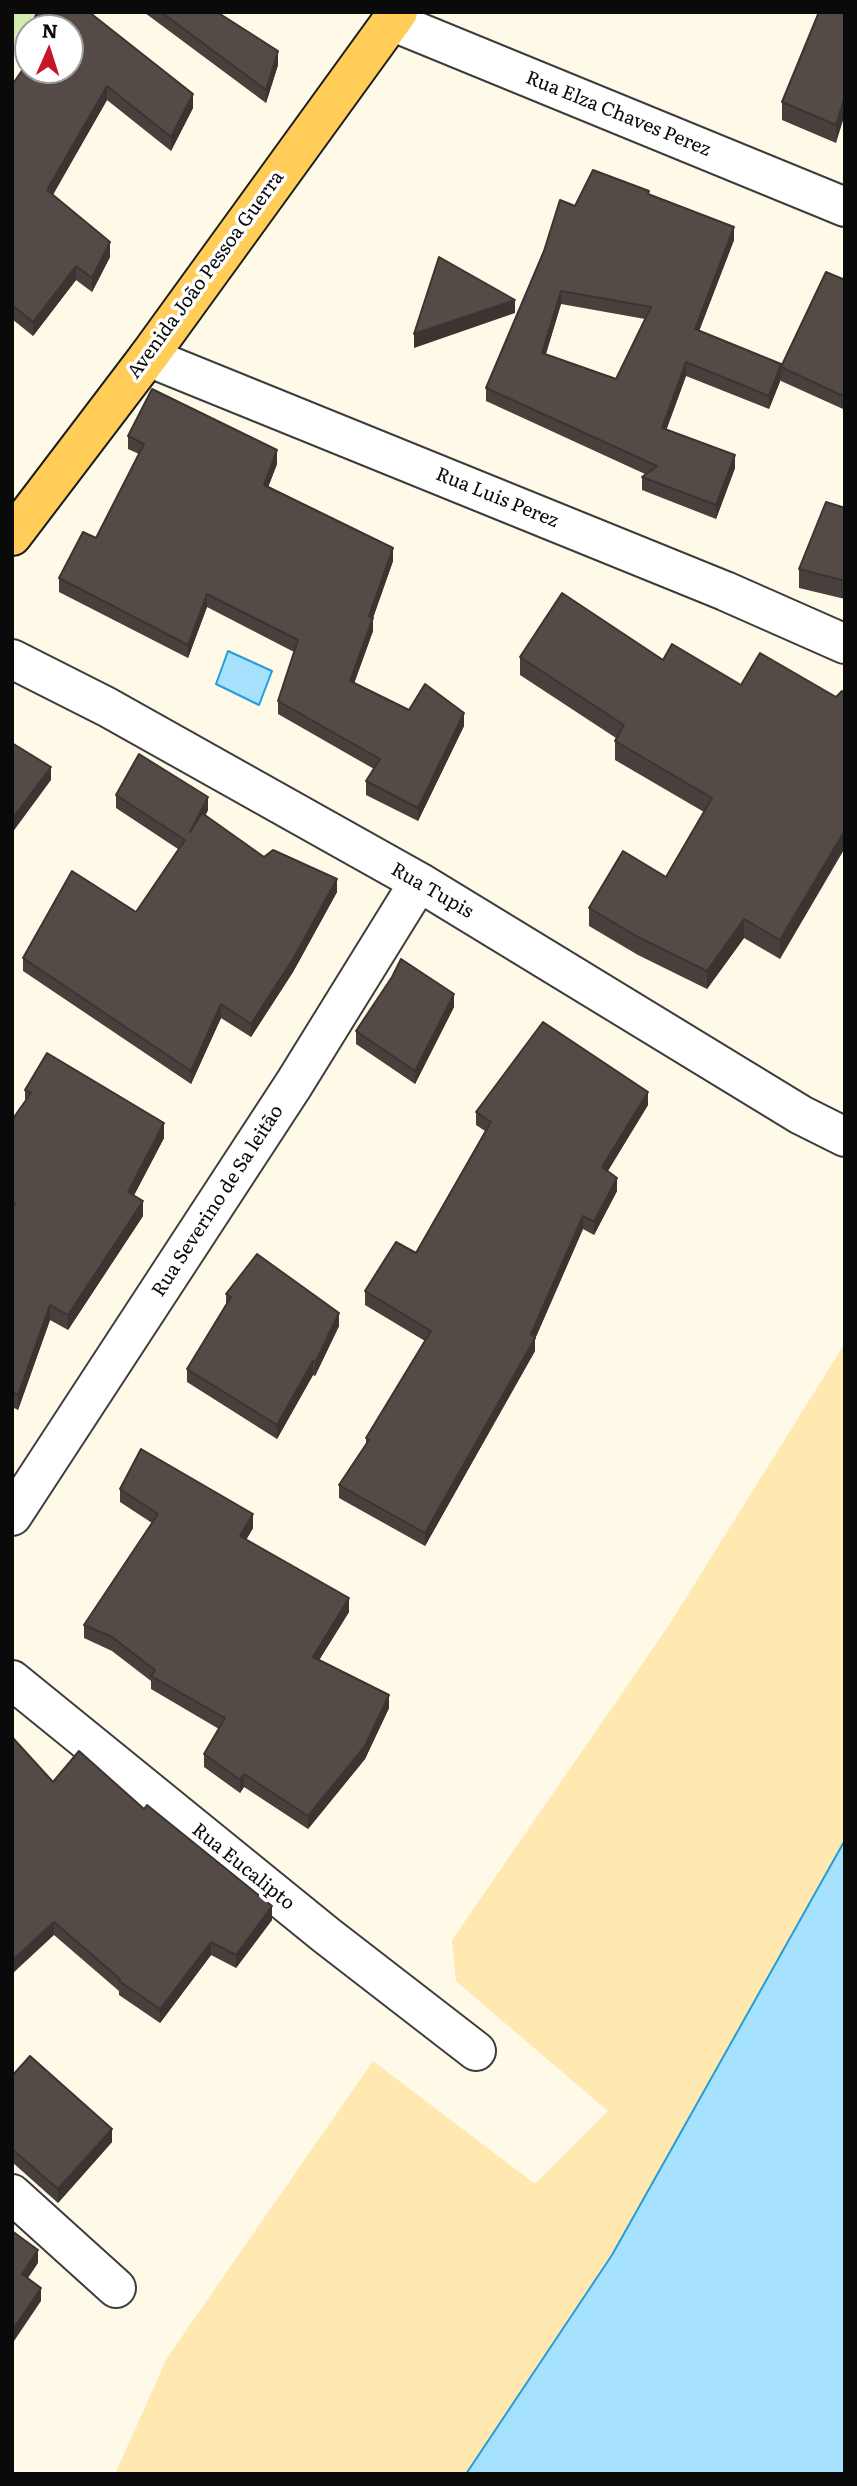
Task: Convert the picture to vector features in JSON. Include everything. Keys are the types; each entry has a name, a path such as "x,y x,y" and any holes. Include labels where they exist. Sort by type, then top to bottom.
{"main road":[{"name":"Avenida João Pessoa Guerra","path":"12,536 148,357 394,17"}],"street":[{"name":"Rua Elza Chaves Perez","path":"394,17 845,207"},
{"name":"Rua Luis Perez","path":"148,357 725,592 845,644"},
{"name":"Rua Tupis","path":"12,659 107,707 419,882 801,1115 845,1137"},
{"name":"Rua Severino de Sa leitão","path":"12,1516 287,1095 419,882"},
{"name":"Rua Eucalipto","path":"12,1680 326,1936 476,2051"},
{"path":"12,2194 116,2288"}],"green space":[{"path":"12,12 42,12 14,14 14,47"}],"sand":[{"path":"845,1343 845,1840 612,2255 466,2474 115,2474 167,2358 373,2061 535,2184 608,2111 456,1981 452,1940 669,1625"}],"water":[{"path":"228,651 272,671 259,705 216,684"},
{"path":"845,1840 845,2474 466,2474 612,2255"}],"building":[{"path":"89,12 193,94 171,137 107,86 47,190 110,242 92,278 76,266 33,322 12,305 12,85 14,82 84,84 84,14 36,14"},
{"path":"161,12 217,12 278,51 266,90"},
{"path":"819,12 845,12 845,96 836,125 782,102"},
{"path":"593,170 734,227 695,329 781,364 769,396 686,362 662,428 735,455 716,505 642,477 657,466 486,388 544,251 560,200 575,206","holes":["561,291 651,307 616,379 542,353"]},
{"path":"439,257 515,300 414,334"},
{"path":"826,272 845,280 843,396 781,367"},
{"path":"152,389 277,450 264,485 393,548 369,616 373,618 350,681 409,710 425,684 464,713 418,808 366,781 380,759 278,701 298,640 207,594 188,645 59,578 83,532 96,538 144,444 128,436"},
{"path":"826,502 845,508 845,581 799,569"},
{"path":"562,593 663,660 672,644 741,685 760,653 836,697 842,691 845,693 845,830 780,940 744,919 707,971 638,937 589,908 623,851 666,877 712,798 615,741 624,725 520,657"},
{"path":"12,743 51,767 12,819"},
{"path":"139,754 208,797 190,832 202,813 264,857 273,850 337,879 293,959 251,1024 221,1004 191,1071 23,958 72,871 136,912 185,840 116,795"},
{"path":"401,959 454,994 415,1071 356,1031"},
{"path":"543,1022 648,1092 602,1167 617,1178 594,1222 583,1216 531,1334 535,1338 425,1533 339,1485 369,1440 366,1438 431,1331 365,1291 396,1242 416,1253 491,1122 476,1112"},
{"path":"47,1053 164,1123 128,1192 143,1201 68,1315 50,1305 18,1395 12,1392 12,1208 15,1204 12,1203 12,1120 31,1093 25,1090"},
{"path":"257,1254 339,1313 315,1363 313,1361 277,1425 187,1369 231,1297 226,1294"},
{"path":"141,1449 253,1514 240,1536 349,1598 313,1657 389,1695 365,1746 308,1816 244,1774 240,1780 204,1754 225,1718 151,1676 155,1670 112,1637 84,1625 158,1514 120,1489"},
{"path":"12,1737 53,1782 79,1751 144,1809 147,1805 272,1906 236,1955 211,1942 160,2009 119,1981 120,1979 54,1922 12,1961"},
{"path":"30,2056 112,2129 58,2189 12,2149 12,2076"},
{"path":"12,2231 38,2250 22,2274 41,2288 12,2331"}]}
